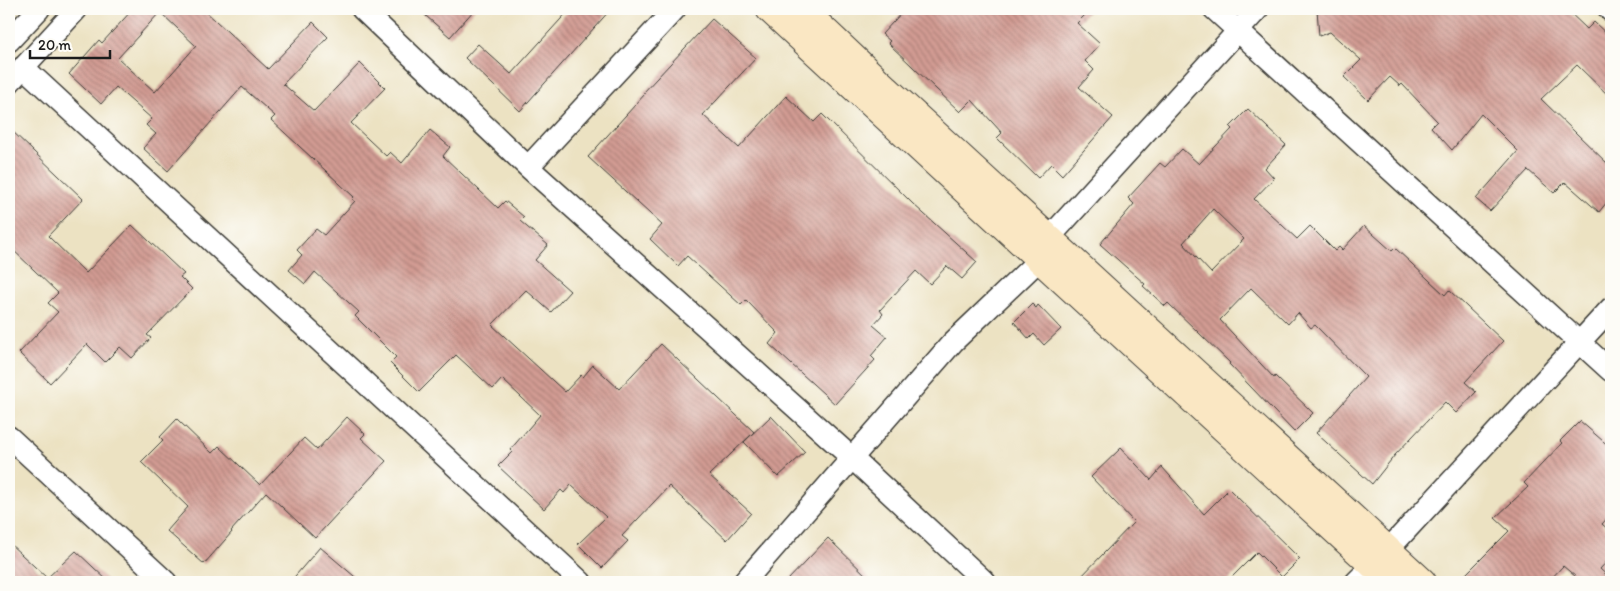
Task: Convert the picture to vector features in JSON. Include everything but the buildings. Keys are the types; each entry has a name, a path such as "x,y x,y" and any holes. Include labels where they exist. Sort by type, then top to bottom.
{"street":[{"path":"9,41 39,9"},
{"path":"9,83 77,9"},
{"path":"362,9 528,167 852,458 985,582"},
{"path":"528,167 675,9"},
{"path":"770,9 1044,248"},
{"path":"800,9 876,80 1044,248 1377,570 1422,582"},
{"path":"1214,9 1611,371"},
{"path":"744,582 953,342 1044,248 1237,30 1258,9"},
{"path":"23,67 580,582"},
{"path":"1377,570 1611,308"},
{"path":"9,437 166,582"}]}
